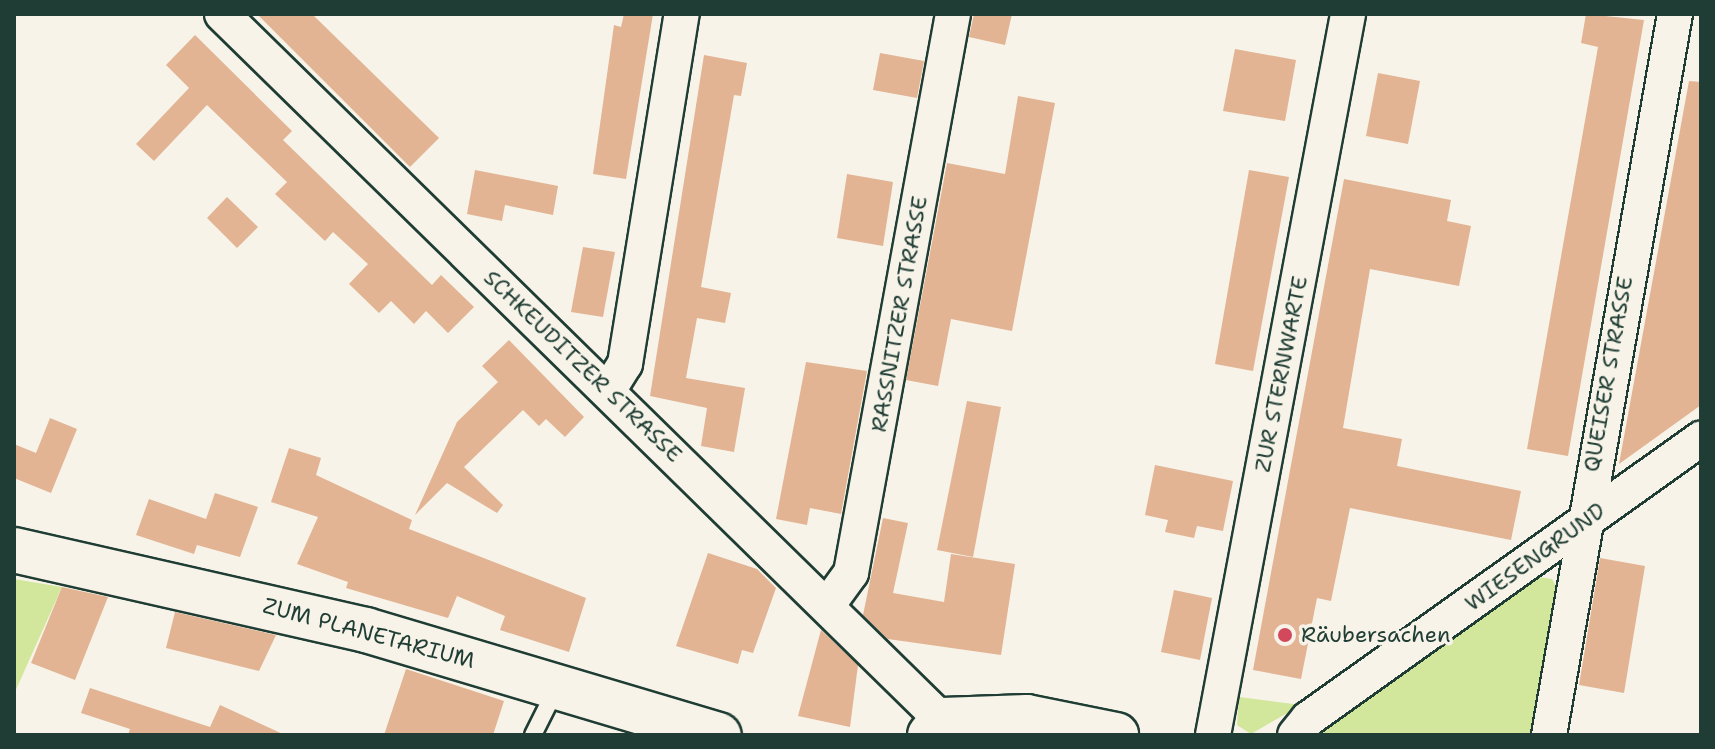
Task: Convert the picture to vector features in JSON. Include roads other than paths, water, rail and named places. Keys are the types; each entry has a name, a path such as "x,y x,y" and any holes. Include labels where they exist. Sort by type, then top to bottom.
{"street":[{"name":"SCHKEUDITZER STRASSE","path":"222,14 827,606 936,728 1027,717 1116,735"},
{"path":"608,391 625,364 682,14"},
{"name":"RASSNITZER STRASSE","path":"827,606 851,573 953,14"},
{"name":"ZUR STERNWARTE","path":"1213,735 1348,14"},
{"name":"QUEISER STRASSE","path":"1549,735 1581,524 1675,14"},
{"name":"WIESENGRUND","path":"1295,735 1308,719 1701,439"},
{"name":"ZUM PLANETARIUM","path":"14,550 366,630 558,684 719,735"}],"lane":[{"path":"533,735 558,684"}],"place":[{"name":"Räubersachen","path":"1285,635"}]}
